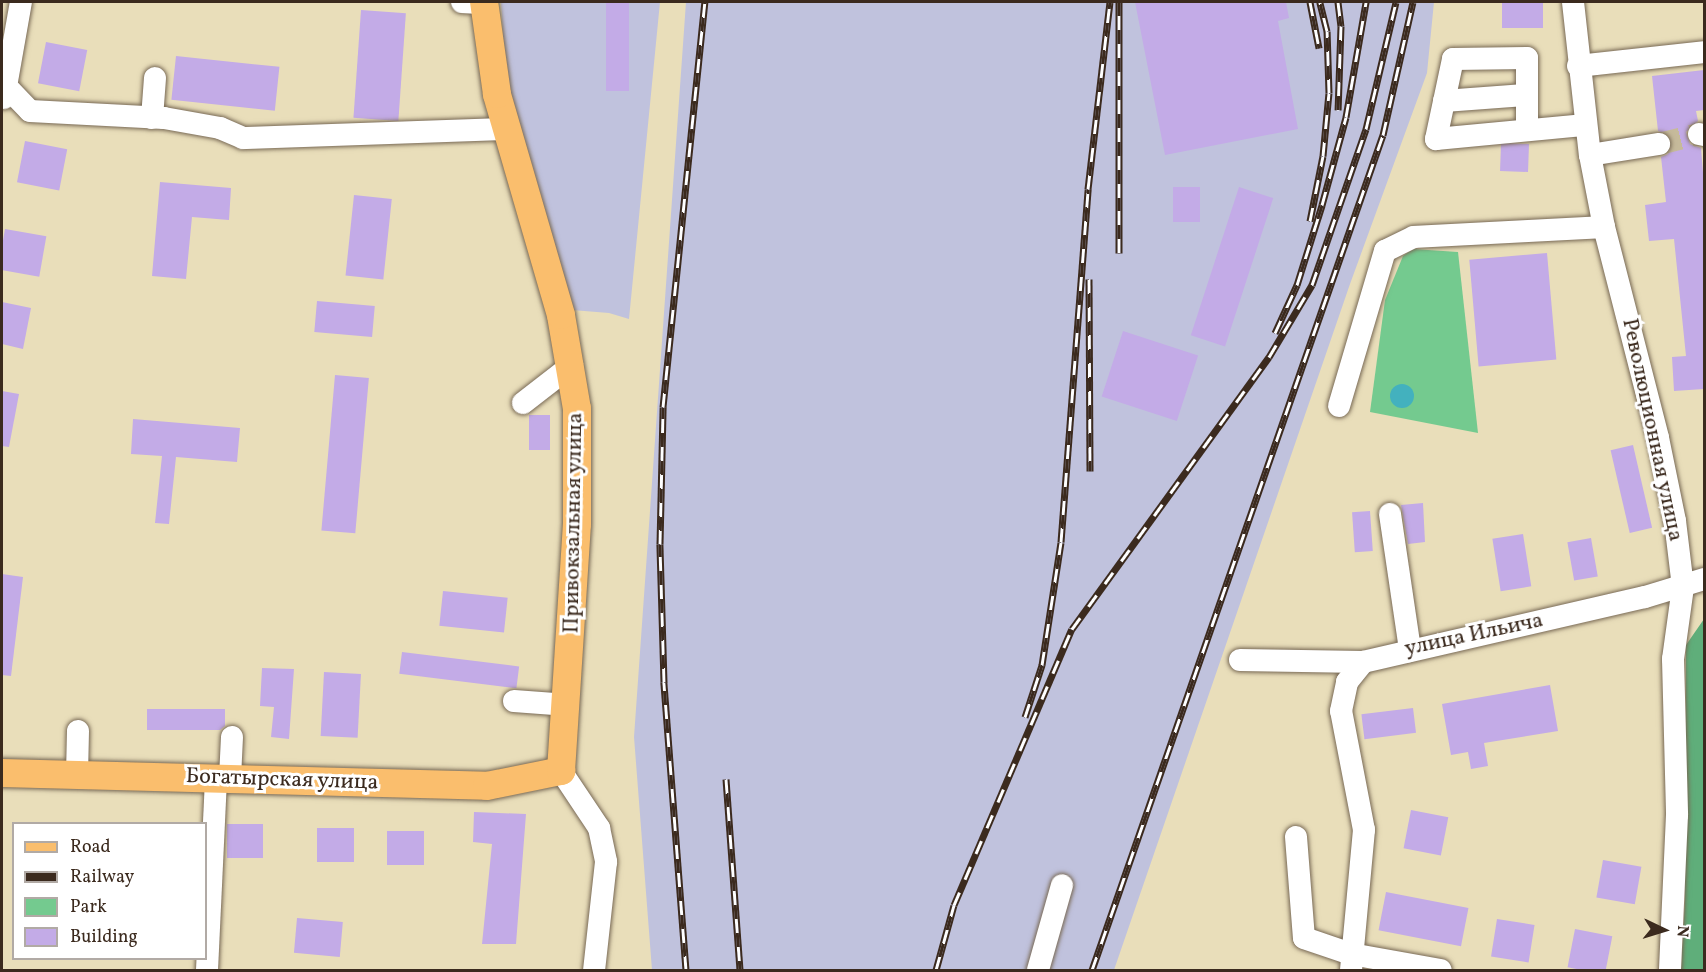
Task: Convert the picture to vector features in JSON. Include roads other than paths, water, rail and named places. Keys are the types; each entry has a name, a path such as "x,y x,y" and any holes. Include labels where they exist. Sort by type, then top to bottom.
{"main road":[{"name":"Привокзальная улица","path":"477,2 507,129 561,315 572,365 578,453 568,705 561,771"},
{"name":"Богатырская улица","path":"2,773 487,786 561,771"}],"street":[{"path":"21,2 3,91 30,111 152,118 220,128 243,138 507,129"},
{"name":"Революционная улица","path":"1573,2 1578,66 1590,155 1604,227 1658,438 1675,521 1683,587 1673,658 1677,815 1670,970"},
{"path":"1578,66 1704,52"},
{"path":"1527,130 1525,96 1527,58 1453,59 1436,139 1585,125"},
{"path":"152,118 155,78"},
{"path":"1444,101 1525,96"},
{"path":"1590,155 1659,144"},
{"path":"1340,406 1385,251 1414,237 1604,227"},
{"path":"523,404 572,365"},
{"path":"1390,514 1410,649"},
{"name":"улица Ильича","path":"1240,660 1363,662 1410,649 1683,587 1704,579"},
{"path":"1351,962 1364,830 1341,711 1347,682 1363,662"},
{"path":"514,701 568,705"},
{"path":"77,775 78,730"},
{"path":"207,970 223,778 232,737"},
{"path":"561,771 599,828 606,862 594,970"},
{"path":"1296,837 1304,938 1351,962 1441,970"},
{"path":"1038,970 1062,885"}],"water":[{"path":"1402,384 1411,387 1414,396 1411,405 1402,408 1393,405 1390,396 1393,387"}],"tunnel":[{"path":"1659,144 1699,134"}],"railway":[{"path":"686,970 664,682 660,544 663,407 705,2"},
{"path":"1025,717 1042,665 1061,542 1088,189 1110,2"},
{"path":"1119,2 1119,253"},
{"path":"1310,2 1319,48"},
{"path":"1310,221 1323,156 1329,93 1327,31 1320,2"},
{"path":"1338,2 1341,26 1338,110"},
{"path":"1275,333 1297,285 1322,205 1346,117 1366,2"},
{"path":"936,970 954,905 1072,629 1269,357 1312,285 1366,129 1396,2"},
{"path":"1092,970 1383,135 1413,2"},
{"path":"1089,279 1090,471"},
{"path":"726,779 740,970"}]}
